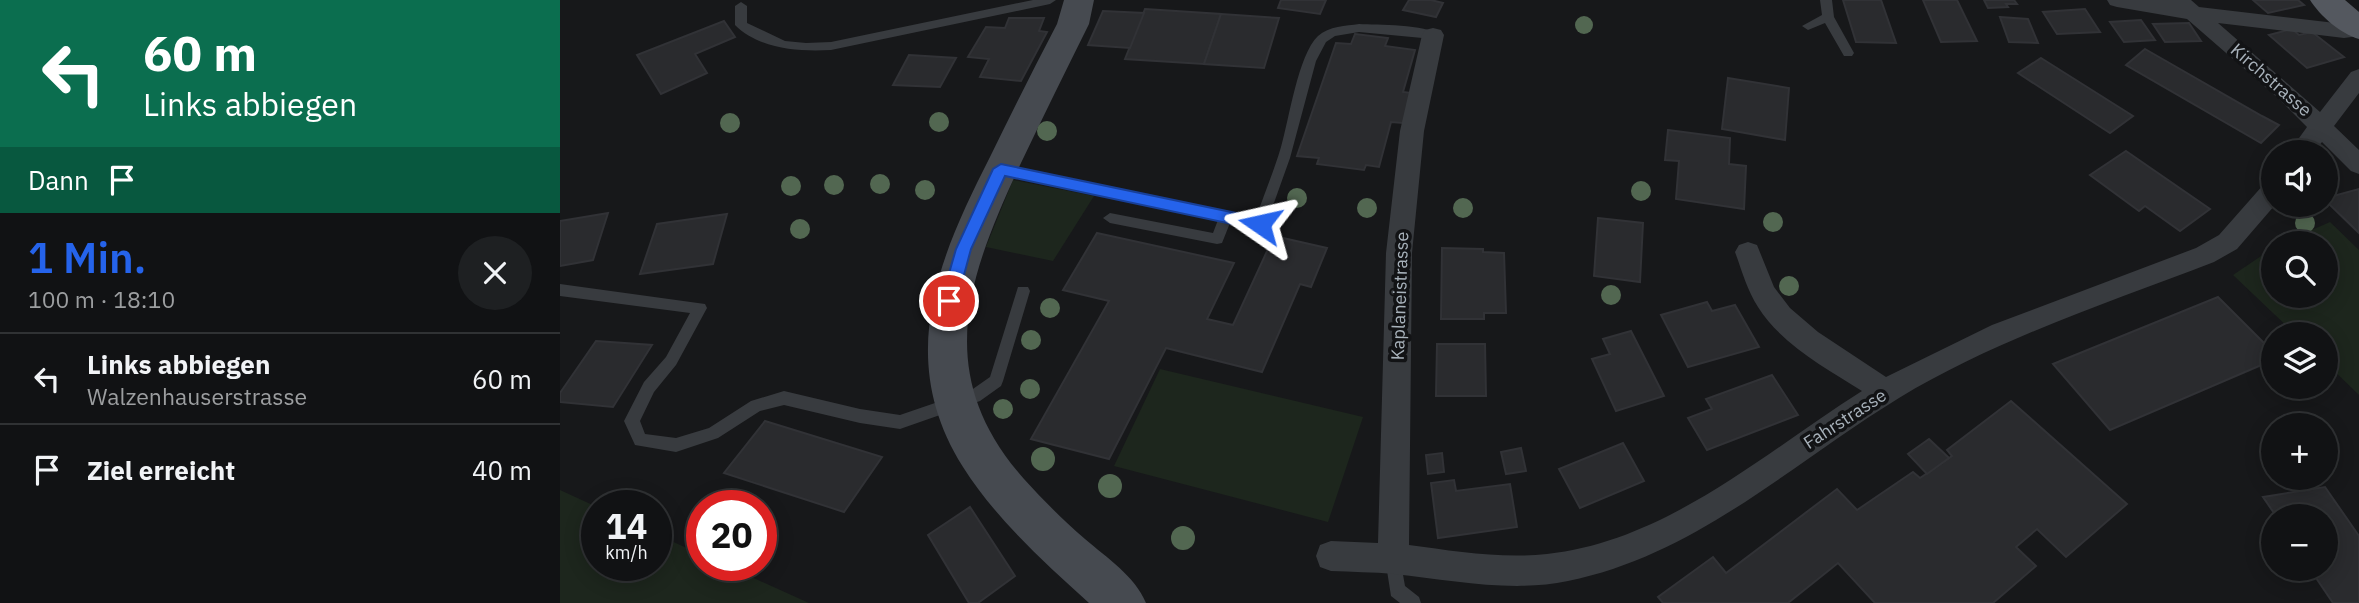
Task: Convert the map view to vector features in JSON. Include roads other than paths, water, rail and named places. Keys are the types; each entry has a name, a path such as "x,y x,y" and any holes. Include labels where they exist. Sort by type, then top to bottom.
{"main road":[{"path":"2325,0 2359,29"}],"street":[{"path":"1079,0 1073,24 963,249 949,301 944,355 954,403 976,449 1026,513 1123,603"},
{"path":"2118,0 2186,6 2344,31 2359,29"},
{"name":"Kirchstrasse","path":"2186,6 2321,124 2359,165"},
{"name":"Kaplaneistrasse","path":"1393,558 1399,253 1412,131 1433,35"},
{"path":"2310,140 2359,77"},
{"name":"Fahrstrasse","path":"1331,556 1393,558 1480,570 1524,571 1568,566 1616,554 1716,503 1886,392 1971,345 2056,305 2205,255 2228,242 2261,205"},
{"path":"1748,252 1757,281 1769,302 1795,328 1886,392"}],"lane":[{"path":"741,6 741,24 762,38 801,49 831,46 1050,0"},
{"path":"1826,0 1828,17 1848,53"},
{"path":"1808,26 1828,17"},
{"path":"1001,169 1260,224 1284,157 1308,68 1322,39 1339,31 1370,28 1433,35"},
{"path":"1110,218 1217,240 1226,217"},
{"path":"560,290 700,308 670,361 649,387 632,421 640,440 676,445 713,433 756,406 784,398 860,416 900,422 975,396 996,381 1023,291"},
{"path":"1393,558 1397,590 1413,603"}]}
